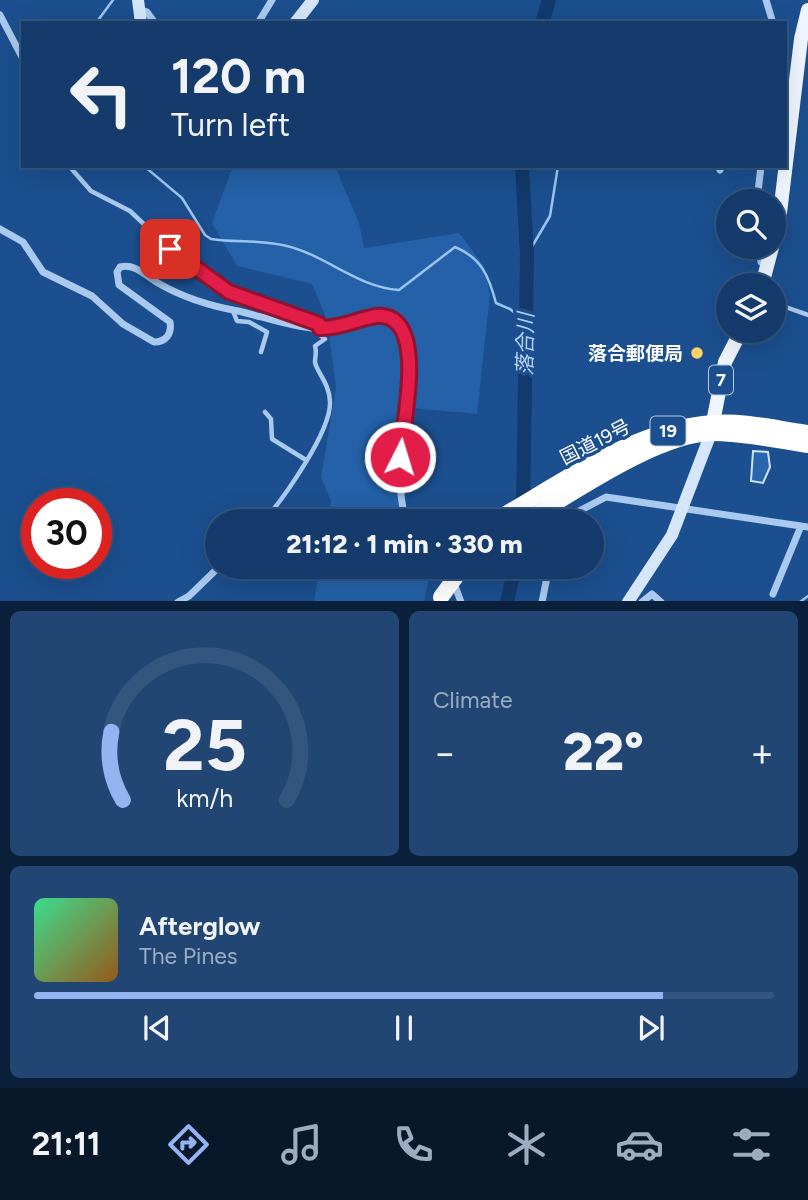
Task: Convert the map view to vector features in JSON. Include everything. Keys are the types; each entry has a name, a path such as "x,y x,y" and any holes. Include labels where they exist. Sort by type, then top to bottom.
{"highway":[{"name":"国道19号","path":"712,428 808,445"},
{"name":"国道19号","path":"524,509 544,501 636,443 671,429 712,428 808,433"},
{"name":"国道19号","path":"536,509 544,501"},
{"path":"441,599 440,587 446,579"}],"main road":[{"path":"787,155 801,39 808,10"},
{"path":"766,273 779,221 785,168"},
{"name":"7","path":"712,428 725,362 735,343"}],"street":[{"path":"259,21 272,0"},
{"path":"297,21 313,0"},
{"path":"766,0 772,21"},
{"path":"139,5 154,21"},
{"path":"0,15 21,55"},
{"path":"758,189 760,168"},
{"path":"0,229 23,242 43,272 92,296 123,324 154,342 165,340 169,335 170,322 119,285 117,272 120,267 134,266 169,289 233,310 310,327 337,328 379,315 388,317 403,329 408,348 409,394 400,457 402,509"},
{"path":"760,259 768,267"},
{"path":"628,601 657,561 684,509 712,428"},
{"path":"583,509 606,497 804,526 773,594"},
{"path":"178,601 189,597 207,579"},
{"path":"455,579 461,601"},
{"path":"542,601 546,579"},
{"path":"642,601 652,594 661,601"}],"lane":[{"path":"71,168 91,191 130,211 183,261 229,292 319,324 320,328"},
{"path":"786,307 808,314"},
{"path":"233,310 237,321 249,323 267,332 261,352"},
{"path":"273,509 306,460 321,433 331,405 327,382 315,365 315,346 325,339 310,327"},
{"path":"265,412 271,419 272,439 306,460"}],"shaded area":[{"path":"232,168 336,168 359,223 364,248 459,233 484,266 490,295 477,414 402,407 396,464 401,509 330,509 331,501 321,477 336,388 327,320 312,284 237,266 212,223"},
{"path":"318,579 429,579 424,601 314,601"}],"building":[{"path":"753,451 768,452 770,467 763,483 751,481"}],"waterway":[{"path":"97,21 113,0"},
{"name":"落合川","path":"543,21 549,0"},
{"path":"146,168 182,198 205,235 211,239 287,246 384,288 399,290 455,247 472,257 483,269 496,303 510,309 525,321"},
{"name":"落合川","path":"522,168 527,255 523,509"},
{"path":"527,255 550,216 558,168"},
{"name":"落合川","path":"507,601 512,579"},
{"path":"801,601 808,596"}],"place":[{"name":"落合郵便局","path":"697,353"}],"route":[{"path":"170,249 229,292 319,324 320,328 348,326 379,315 396,322 403,329 408,348 409,394 402,424 400,457"}]}
